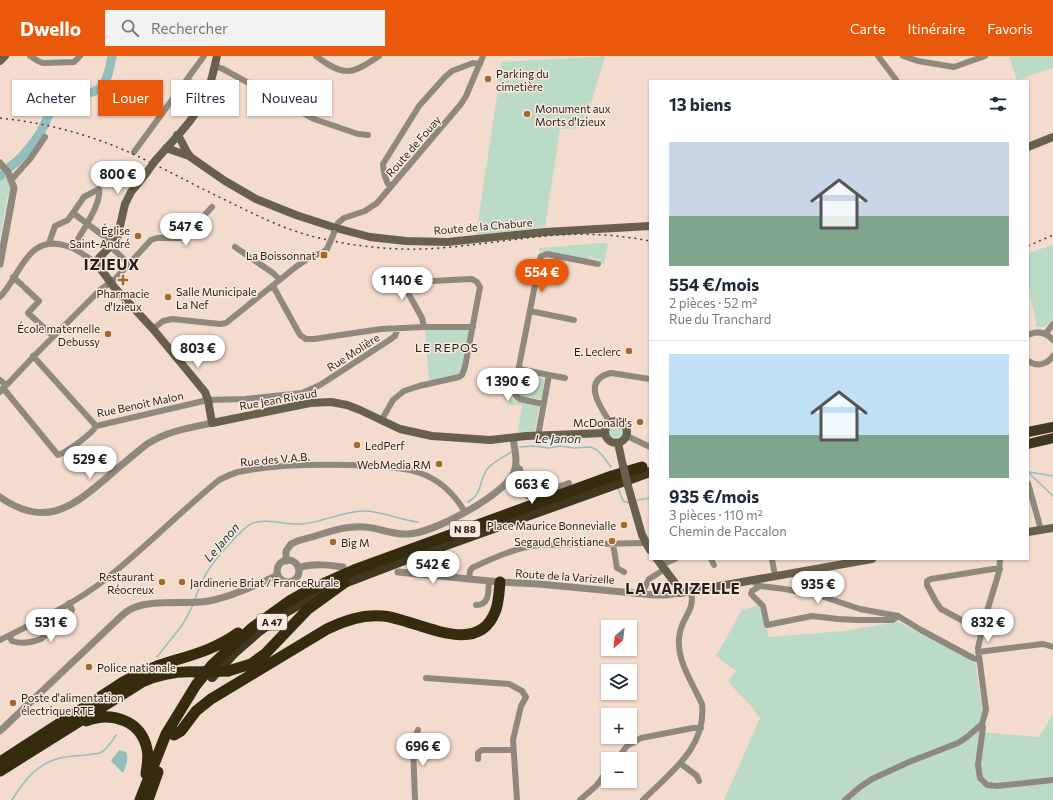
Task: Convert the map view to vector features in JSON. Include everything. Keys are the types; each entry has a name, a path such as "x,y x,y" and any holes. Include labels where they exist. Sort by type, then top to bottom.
{"highway":[{"path":"1029,432 1053,427"},
{"path":"1029,444 1053,438"},
{"name":"N 88","path":"344,583 647,468"},
{"name":"N 88","path":"0,762 123,682 158,666 193,656 213,648 231,638 256,619 280,604 309,590 354,570 597,482 647,468"},
{"path":"174,735 181,731 196,711 211,699 327,628 343,621 363,616 383,616 405,620 456,635 466,636 483,630 492,618 497,606 495,582"},
{"path":"0,771 131,688 155,676 174,672 228,671 251,664 265,654 308,609 344,583"},
{"name":"A 47","path":"148,800 159,768 174,735 187,712 212,677 245,642 271,622 309,598 344,583"},
{"name":"A 47","path":"142,795 166,734 196,685 212,665 252,628 291,600"},
{"path":"70,727 95,717 111,716 124,720 136,729 143,738 147,750 147,768 142,795"}],"main road":[{"path":"0,61 5,56"},
{"path":"211,80 217,56"},
{"path":"192,116 155,161 127,199 123,209 118,235 97,263 110,282 153,329 205,392 212,423"},
{"name":"Route de la Chabure","path":"177,135 186,151 192,158"},
{"path":"1029,146 1053,137"},
{"name":"Route de la Chabure","path":"166,148 183,153 192,158 225,182 256,199 335,231 376,238 406,241 447,242 545,232 649,226"},
{"name":"Rue Jean Rivaud","path":"212,423 316,402 331,402 347,405 381,421 411,432 432,436 490,440 605,433"},
{"path":"617,420 624,423 628,429 625,440 618,443 611,442 608,439 605,433 606,427 610,422 617,420"},
{"path":"618,443 628,486 645,543 649,549"},
{"path":"1029,532 1053,528"},
{"name":"Route de la Varizelle","path":"680,593 866,560"},
{"path":"660,565 678,587 680,593"}],"street":[{"path":"30,56 43,63 74,62 80,56"},
{"path":"186,80 204,56"},
{"path":"316,56 333,68 346,71 354,71 361,68 379,56"},
{"name":"Route de Fouay","path":"335,231 341,220 344,218 365,211 371,207 461,104 483,56"},
{"path":"878,56 896,80"},
{"path":"903,56 920,58 954,67 985,56"},
{"path":"390,187 383,169 383,164 419,106 448,74 473,63 480,64"},
{"path":"215,66 314,120 358,134 368,135"},
{"path":"134,152 171,101"},
{"path":"12,179 30,159 45,137"},
{"path":"0,163 12,179 14,191 0,264"},
{"path":"49,243 49,239 55,226 68,220 84,197 99,189 99,197 88,224 73,248"},
{"path":"3,388 53,336 100,290 115,279 154,238 183,238 212,207"},
{"path":"73,213 112,244 129,264"},
{"path":"153,329 163,321 174,319 220,324 226,323 297,266 312,256 322,253 327,249 335,231"},
{"path":"0,298 14,277 37,248 49,243 73,248 97,263"},
{"path":"235,247 273,273 280,280"},
{"path":"543,404 520,399 514,395 541,256 547,254 598,264"},
{"path":"396,271 422,318 424,327"},
{"path":"14,277 39,302 28,312 53,336"},
{"path":"381,421 393,400 404,391 419,386 455,379 462,375 465,367 480,287 475,280 472,279 410,282 404,284"},
{"path":"273,286 300,335 306,339 381,329 473,327"},
{"path":"530,311 574,320"},
{"path":"1046,334 1053,324"},
{"name":"Rue Molière","path":"314,389 392,338 397,333 398,328"},
{"path":"1029,335 1039,332 1046,334 1053,340"},
{"name":"Rue Benoit Malon","path":"33,356 96,426 208,400"},
{"path":"1029,362 1039,365 1049,361 1053,356"},
{"path":"519,369 565,378"},
{"path":"610,422 595,397 594,391 597,381 606,374 611,373 649,379"},
{"path":"538,436 549,375"},
{"path":"0,380 3,388 58,455 68,450 96,426"},
{"name":"Rue Jean Rivaud","path":"208,400 298,394 314,389"},
{"path":"0,497 16,507 31,512 51,512 67,507 87,495 146,444 169,432 212,423"},
{"path":"627,436 649,447"},
{"path":"286,561 286,551 291,544 342,528 364,526 396,534 414,534 442,524 465,512 503,486 511,477 516,466 513,438"},
{"name":"Rue des V.A.B.","path":"0,640 90,590 131,558 219,480 227,475 238,472 289,466 373,466 411,470 432,478 442,485 459,502 465,512"},
{"path":"516,466 520,469 525,492 528,496 533,496 569,483"},
{"path":"1029,487 1041,530"},
{"path":"469,579 472,568 527,547 540,545 645,543"},
{"path":"613,544 617,568 624,572"},
{"path":"642,594 649,579 660,565 672,560"},
{"path":"772,560 775,576"},
{"path":"1000,560 1000,569 984,621 978,652 986,710 982,724 983,727 978,765 980,778 987,785 996,786 1053,780"},
{"path":"286,561 295,563 298,568 298,575 293,580 286,582 278,575 279,566 286,561"},
{"path":"298,568 322,565 344,566"},
{"path":"920,582 1000,569"},
{"name":"Route de la Varizelle","path":"398,572 495,582 545,584 642,594 665,595 680,593"},
{"path":"0,731 124,613 140,606 200,602 230,595 278,575"},
{"path":"754,580 755,583 760,586 785,589 824,597 860,609 898,616 933,637 979,660"},
{"path":"927,581 927,585 941,609 965,622 984,621"},
{"path":"476,605 482,604 487,600 495,582"},
{"path":"760,586 751,594 764,607 767,625 812,616 858,620 893,620 898,616"},
{"path":"643,800 692,749 701,728 703,712 702,704 680,655 680,631 692,606 691,591"},
{"path":"9,636 12,641 16,642 36,641 41,639 70,614 72,610 69,603"},
{"path":"978,652 1043,644 1053,647"},
{"path":"426,678 509,684 522,691 526,697 522,703 519,714 513,750 517,800"},
{"path":"846,800 860,787 872,779 909,762 958,743 982,724"},
{"path":"623,752 628,746 641,738 693,728 701,728"},
{"path":"415,800 413,745 418,730"},
{"path":"478,759 478,753 482,750 513,750"},
{"path":"680,763 697,776 699,781"},
{"path":"580,800 596,786 601,779"}],"green space":[{"path":"605,56 584,128 560,129 545,227 476,235 502,62"},
{"path":"1009,56 1053,56 1053,67 1017,80"},
{"path":"0,168 8,180 10,195 8,194 0,236"},
{"path":"608,243 604,264 600,263 600,260 589,257 588,261 539,251 539,248"},
{"path":"1053,245 1053,319 1045,327 1037,327 1029,291 1029,253"},
{"path":"466,329 469,332 462,370 459,374 429,381 425,330"},
{"path":"522,374 545,379 542,397 540,399 519,396 517,394 520,375"},
{"path":"509,399 539,406 535,431 518,432 522,405 508,405"},
{"path":"616,424 623,429 624,432 619,439 616,440 609,435 608,432 613,425"},
{"path":"759,605 769,637 843,631 898,622 975,661 983,712 979,732 1039,737 1053,714 1053,800 724,800 760,718 751,706 728,682 736,671 716,656 742,610"}],"water":[{"path":"119,750 126,752 127,754 127,762 123,773 111,761"}],"waterway":[{"path":"90,92 100,88 104,84 112,56"},
{"path":"10,167 29,149 41,132 49,116"},
{"name":"Le Janon","path":"520,447 591,447 597,450 611,467"},
{"name":"Le Janon","path":"468,502 479,490 483,477 488,468 496,461 512,452"},
{"name":"Le Janon","path":"1029,472 1053,476"},
{"path":"1029,473 1053,496"},
{"name":"Le Janon","path":"618,488 623,501 629,503"},
{"name":"Le Janon","path":"637,500 649,498"},
{"name":"Le Janon","path":"195,599 203,580 214,562 235,538 253,523 271,521 301,524 317,522 348,513 364,511 378,512 418,522"},
{"name":"Le Janon","path":"157,657 183,624 193,605"},
{"name":"Le Janon","path":"12,800 26,780 44,764 70,756 100,753 107,747 116,735"}],"railway":[{"path":"0,118 57,128 85,135 112,145 268,220 306,235 332,241 371,247 424,249 570,234 593,234 649,241"},
{"path":"1029,246 1053,235"}],"place":[{"name":"Parking du cimetière","path":"488,79"},
{"name":"Monument aux Morts d'Izieux","path":"527,114"},
{"name":"Église Saint-André","path":"138,236"},
{"name":"La Boissonnat","path":"324,255"},
{"name":"Pharmacie d'Izieux","path":"123,280"},
{"name":"Salle Municipale La Nef","path":"168,297"},
{"name":"École maternelle Debussy","path":"108,334"},
{"name":"E. Leclerc","path":"629,351"},
{"name":"McDonald's","path":"640,422"},
{"name":"LedPerf","path":"357,445"},
{"name":"WebMedia RM","path":"439,464"},
{"name":"Place Maurice Bonnevialle","path":"624,525"},
{"name":"Segaud Christiane","path":"612,541"},
{"name":"Big M","path":"333,542"},
{"name":"Restaurant Réocreux","path":"162,582"},
{"name":"Jardinerie Briat / FranceRurale","path":"182,582"},
{"name":"Police nationale","path":"89,667"},
{"name":"Poste d'alimentation électrique RTE","path":"13,703"}],"district":[{"name":"IZIEUX","path":"112,264"},
{"name":"LE REPOS","path":"447,347"},
{"name":"LA VARIZELLE","path":"683,588"}]}
